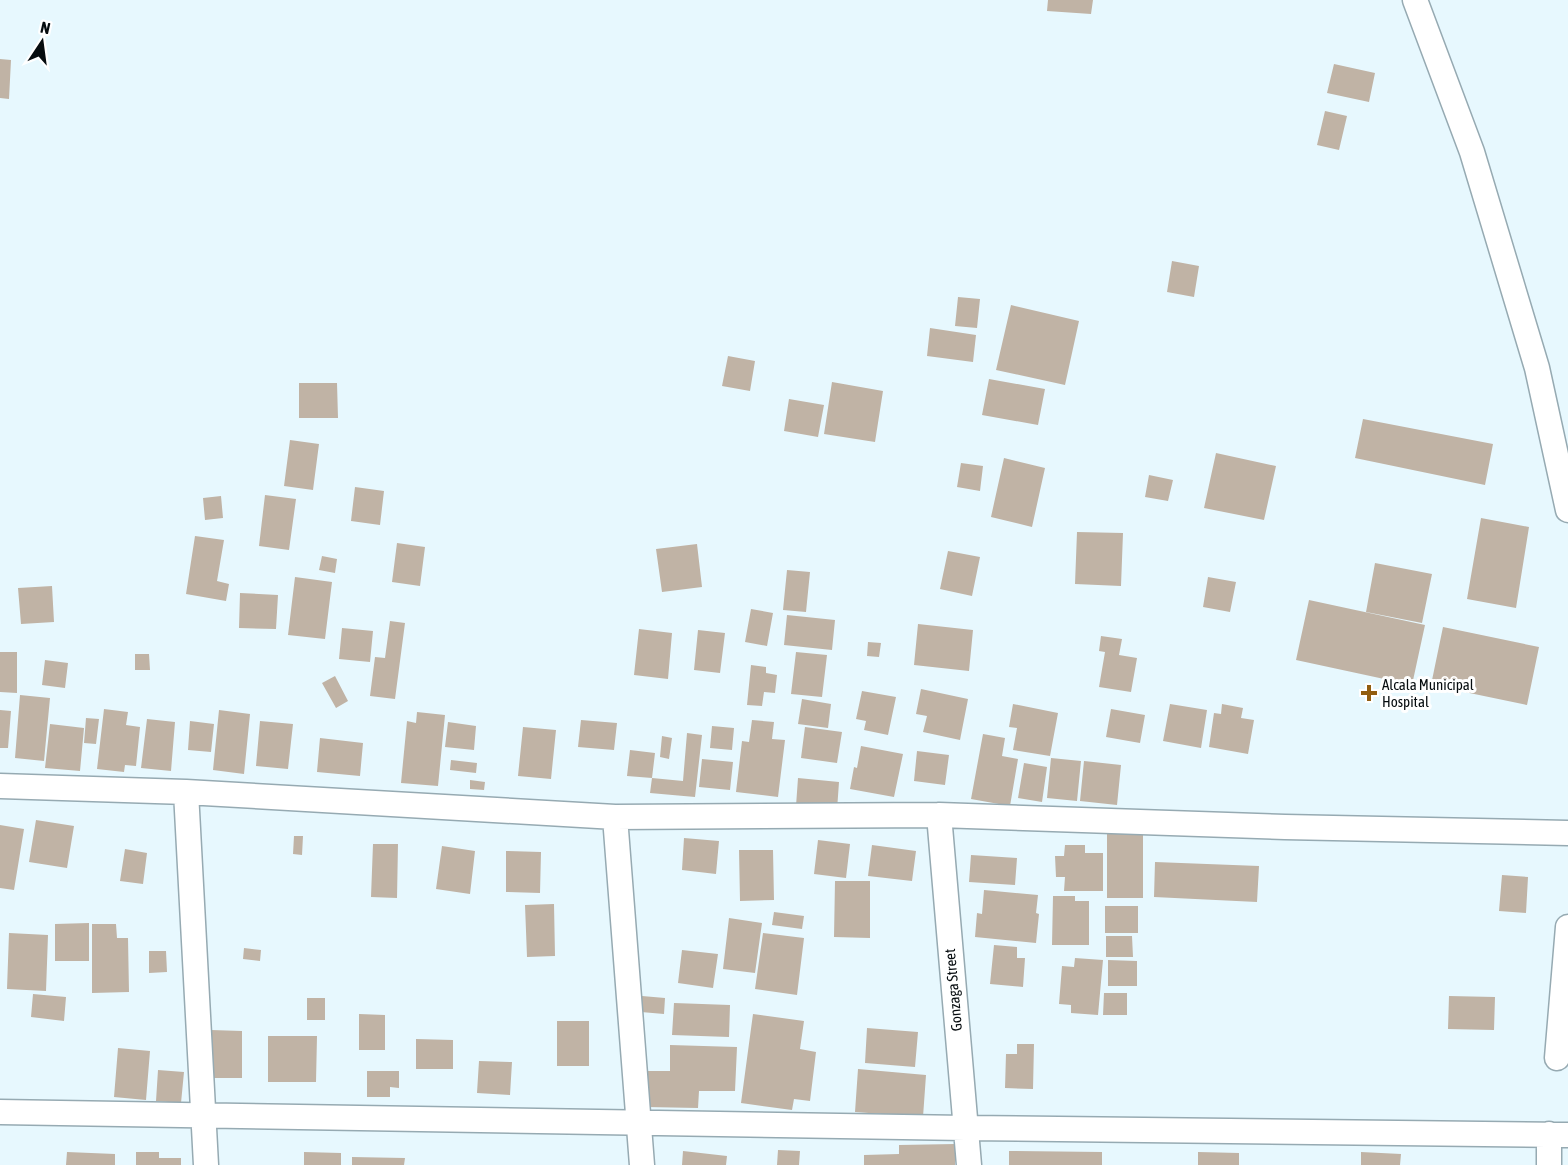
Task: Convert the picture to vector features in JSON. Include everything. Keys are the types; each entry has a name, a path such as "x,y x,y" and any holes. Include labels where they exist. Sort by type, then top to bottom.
{"street":[{"path":"1415,0 1472,152 1537,368 1568,510"},
{"path":"0,786 186,792 615,817 939,815 1568,833"},
{"path":"186,792 206,1165"},
{"name":"Gonzaga Street","path":"939,815 969,1165"},
{"path":"615,817 642,1165"},
{"path":"1557,1058 1568,927"},
{"path":"0,1112 965,1128 1558,1134 1549,1165"}],"building":[{"path":"1048,0 1093,0 1091,14 1047,11"},
{"path":"0,59 11,60 9,99 0,98"},
{"path":"1334,64 1375,73 1369,102 1327,93"},
{"path":"1325,111 1347,116 1339,150 1317,145"},
{"path":"1172,261 1199,266 1194,297 1167,292"},
{"path":"958,297 980,299 977,328 955,326"},
{"path":"1011,305 1079,321 1065,385 996,370"},
{"path":"930,328 976,335 973,362 927,356"},
{"path":"728,356 755,361 750,391 722,386"},
{"path":"989,379 1045,389 1038,425 982,415"},
{"path":"832,382 883,391 875,442 824,434"},
{"path":"299,383 337,383 338,418 299,418"},
{"path":"789,399 824,405 818,437 784,431"},
{"path":"1363,419 1493,444 1485,485 1355,458"},
{"path":"290,440 319,444 313,490 284,486"},
{"path":"1216,453 1276,466 1264,520 1204,508"},
{"path":"1004,458 1045,468 1032,527 991,517"},
{"path":"961,463 983,466 980,491 957,487"},
{"path":"1149,475 1173,480 1168,501 1145,497"},
{"path":"355,487 384,491 380,525 351,521"},
{"path":"265,495 296,499 289,550 259,546"},
{"path":"221,496 223,518 205,520 203,498"},
{"path":"1481,518 1529,527 1516,608 1467,599"},
{"path":"1077,532 1123,533 1121,586 1075,584"},
{"path":"195,536 224,540 217,581 229,584 226,601 186,594"},
{"path":"397,543 425,547 420,586 392,582"},
{"path":"697,544 702,587 662,592 656,549"},
{"path":"948,551 980,557 972,596 940,589"},
{"path":"322,556 337,559 335,573 319,570"},
{"path":"1375,563 1432,574 1422,623 1366,612"},
{"path":"787,570 810,572 806,612 783,610"},
{"path":"295,577 332,582 325,639 288,635"},
{"path":"1208,577 1236,582 1230,612 1203,607"},
{"path":"52,586 54,622 21,624 18,588"},
{"path":"240,593 278,595 276,629 239,628"},
{"path":"1309,600 1425,625 1412,685 1296,660"},
{"path":"751,609 773,613 767,646 745,642"},
{"path":"787,615 835,620 832,650 784,645"},
{"path":"390,621 405,623 395,699 370,696 375,657 385,658"},
{"path":"918,624 973,630 969,671 914,665"},
{"path":"1443,627 1539,647 1527,705 1431,685"},
{"path":"342,628 373,631 370,662 339,659"},
{"path":"639,629 672,633 668,679 634,675"},
{"path":"698,630 725,633 720,673 694,670"},
{"path":"1101,636 1122,639 1119,655 1137,658 1131,692 1099,687 1105,652 1099,651"},
{"path":"868,642 881,643 879,657 867,656"},
{"path":"0,652 17,652 17,693 0,692"},
{"path":"796,652 827,655 822,697 791,694"},
{"path":"135,654 149,654 150,670 135,670"},
{"path":"45,660 68,663 65,688 42,685"},
{"path":"751,665 766,667 766,673 777,675 775,693 764,692 762,706 747,705"},
{"path":"335,676 348,701 336,708 322,683"},
{"path":"921,689 968,699 960,740 923,732 927,716 916,714"},
{"path":"862,691 896,697 888,735 864,730 866,721 856,719"},
{"path":"20,695 50,698 44,761 15,758"},
{"path":"802,699 831,704 828,728 798,724"},
{"path":"1013,704 1058,713 1050,756 1013,750 1017,728 1009,727"},
{"path":"1170,704 1207,710 1201,748 1163,741"},
{"path":"1222,704 1243,708 1241,718 1254,720 1248,754 1209,747 1214,713 1221,714"},
{"path":"104,709 128,712 126,725 140,727 136,766 125,765 124,772 97,769"},
{"path":"1111,709 1145,715 1140,743 1106,737"},
{"path":"0,710 11,711 8,748 0,748"},
{"path":"219,710 250,714 244,774 213,770"},
{"path":"417,712 445,715 438,786 401,783 407,721 416,723"},
{"path":"86,718 99,719 96,744 84,743"},
{"path":"147,719 175,722 171,771 141,768"},
{"path":"581,720 617,723 614,750 578,747"},
{"path":"752,720 774,722 772,739 785,740 778,797 736,792 742,741 749,742"},
{"path":"190,721 214,724 211,752 188,750"},
{"path":"260,721 293,724 288,769 256,766"},
{"path":"448,722 476,726 474,750 445,747"},
{"path":"50,724 84,728 80,771 45,768"},
{"path":"712,726 734,728 732,750 710,748"},
{"path":"523,727 556,730 551,779 518,776"},
{"path":"805,727 842,732 837,763 801,758"},
{"path":"687,733 702,735 695,797 650,793 652,778 683,781"},
{"path":"983,734 1005,738 1002,756 1018,759 1010,806 971,799"},
{"path":"662,736 672,738 669,759 660,757"},
{"path":"320,738 363,743 360,776 317,772"},
{"path":"861,746 903,754 894,797 850,789"},
{"path":"630,750 655,753 652,778 627,776"},
{"path":"917,751 949,755 945,785 914,781"},
{"path":"1051,758 1081,761 1077,801 1047,798"},
{"path":"702,759 733,762 730,790 699,787"},
{"path":"451,760 477,763 476,773 450,770"},
{"path":"1084,761 1121,765 1117,805 1080,801"},
{"path":"1024,763 1047,767 1042,802 1018,798"},
{"path":"798,778 839,782 837,810 796,806"},
{"path":"470,780 485,782 484,790 470,789"},
{"path":"36,820 74,826 67,868 29,862"},
{"path":"0,825 24,829 14,890 0,888"},
{"path":"1107,834 1143,834 1143,898 1107,898"},
{"path":"294,836 303,836 302,855 293,854"},
{"path":"684,838 719,841 716,874 682,870"},
{"path":"818,840 850,844 846,878 814,874"},
{"path":"373,844 398,844 397,898 371,897"},
{"path":"872,845 916,851 912,881 868,876"},
{"path":"1065,845 1085,845 1085,853 1103,853 1103,891 1064,891 1065,877 1056,877 1055,856 1064,856"},
{"path":"442,846 475,851 470,894 436,889"},
{"path":"125,849 147,853 143,884 120,881"},
{"path":"739,850 773,850 774,900 740,901"},
{"path":"506,851 541,852 540,893 506,892"},
{"path":"971,855 1017,858 1015,885 969,882"},
{"path":"1155,862 1259,866 1257,902 1154,897"},
{"path":"1502,875 1528,877 1526,913 1499,911"},
{"path":"835,881 870,881 870,938 834,937"},
{"path":"984,890 1038,895 1036,943 975,937 977,913 982,914"},
{"path":"1053,896 1075,896 1075,901 1089,901 1089,945 1052,945"},
{"path":"554,904 555,956 527,957 525,905"},
{"path":"1105,906 1138,906 1138,933 1105,933"},
{"path":"774,912 804,916 802,929 772,925"},
{"path":"729,918 762,923 755,973 723,969"},
{"path":"89,923 89,961 55,961 55,924"},
{"path":"92,924 116,924 117,938 128,938 129,992 92,993"},
{"path":"9,933 48,935 46,991 7,989"},
{"path":"763,933 804,938 797,995 755,989"},
{"path":"1106,936 1132,936 1133,957 1106,957"},
{"path":"994,945 1017,947 1017,958 1025,958 1023,987 990,984"},
{"path":"244,948 261,950 260,961 243,959"},
{"path":"682,950 718,954 713,988 678,983"},
{"path":"149,951 166,951 167,972 149,973"},
{"path":"1075,958 1103,960 1098,1015 1071,1013 1071,1005 1059,1004 1062,966 1074,967"},
{"path":"1108,960 1137,961 1137,986 1108,986"},
{"path":"1104,993 1127,993 1127,1015 1103,1015"},
{"path":"33,994 66,997 64,1021 31,1017"},
{"path":"642,996 665,998 664,1014 641,1012"},
{"path":"1449,996 1495,997 1494,1030 1448,1029"},
{"path":"307,998 325,998 325,1020 307,1020"},
{"path":"674,1003 730,1005 729,1037 672,1035"},
{"path":"359,1014 385,1015 385,1050 359,1050"},
{"path":"753,1014 804,1021 800,1049 816,1052 810,1101 794,1099 792,1110 741,1103"},
{"path":"557,1021 589,1021 589,1066 557,1066"},
{"path":"867,1028 918,1032 915,1067 865,1063"},
{"path":"211,1030 242,1031 242,1078 211,1078"},
{"path":"268,1036 317,1036 316,1082 268,1082"},
{"path":"416,1039 453,1040 453,1069 416,1069"},
{"path":"1017,1044 1034,1044 1033,1089 1005,1088 1006,1054 1017,1054"},
{"path":"670,1045 737,1047 735,1091 699,1091 698,1108 646,1107 647,1071 670,1071"},
{"path":"118,1048 150,1051 146,1100 114,1097"},
{"path":"479,1061 512,1062 510,1095 477,1093"},
{"path":"858,1069 926,1075 923,1117 855,1112"},
{"path":"158,1070 184,1072 181,1103 156,1101"},
{"path":"367,1071 399,1071 399,1088 390,1087 390,1097 367,1097"},
{"path":"955,1144 955,1165 864,1165 864,1155 899,1154 899,1145"},
{"path":"778,1150 800,1151 799,1165 777,1165"},
{"path":"683,1151 727,1156 726,1165 682,1165"},
{"path":"1009,1151 1102,1152 1102,1165 1009,1165"},
{"path":"67,1152 115,1154 115,1165 66,1165"},
{"path":"136,1152 159,1152 159,1158 181,1158 181,1165 136,1165"},
{"path":"304,1152 341,1153 341,1165 304,1165"},
{"path":"1198,1152 1239,1153 1239,1165 1198,1165"},
{"path":"1361,1152 1401,1154 1400,1165 1361,1165"},
{"path":"352,1157 405,1158 404,1165 352,1165"}],"place":[{"name":"Alcala Municipal Hospital","path":"1369,693"}]}
